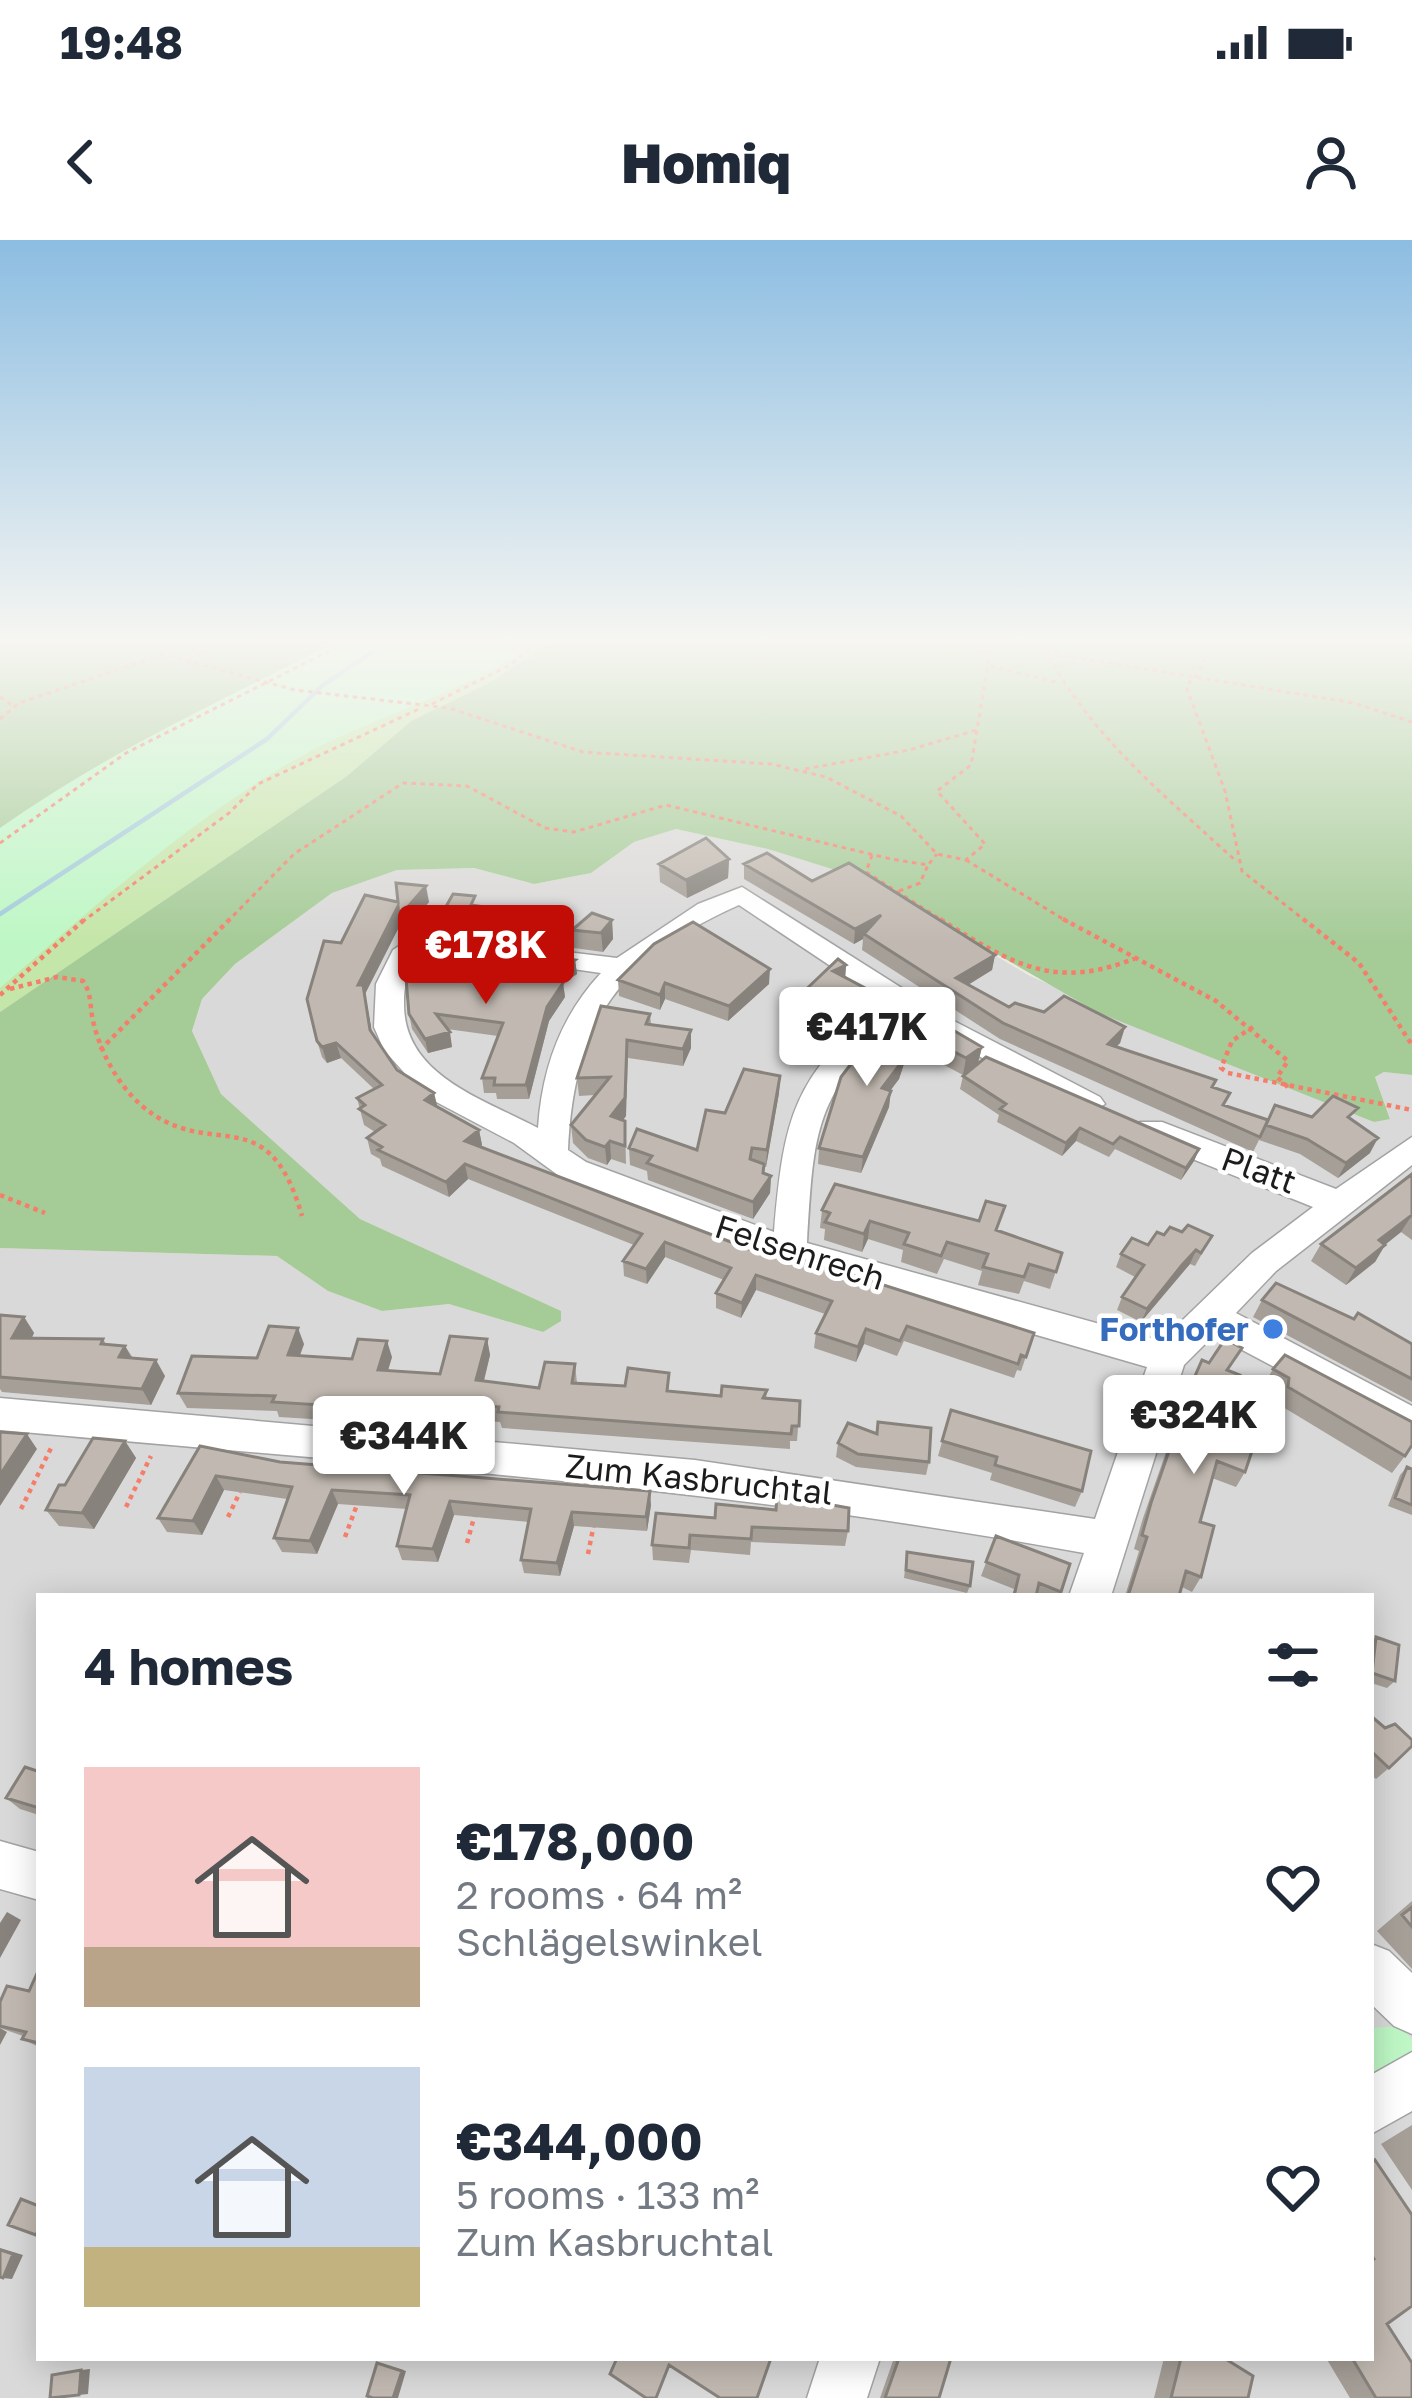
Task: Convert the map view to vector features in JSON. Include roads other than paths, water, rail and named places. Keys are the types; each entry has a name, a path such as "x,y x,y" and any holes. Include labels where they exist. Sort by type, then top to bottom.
{"street":[{"name":"Platt","path":"619,967 742,895 787,920 901,1001 1033,1077 1120,1117 1337,1203"},
{"name":"Felsenrech","path":"619,967 448,940 415,945 390,984 389,1027 414,1070 452,1099 596,1181 789,1251 1168,1358"},
{"path":"552,1154 557,1079 570,1035 584,1006 619,967"},
{"path":"789,1251 798,1134 810,1099 854,1040 901,1001"},
{"path":"1091,1593 1168,1358 1209,1315 1337,1203 1412,1148"},
{"path":"1209,1315 1412,1424"},
{"name":"Zum Kasbruchtal","path":"0,1414 845,1493 1108,1540"},
{"path":"0,1865 36,1875"},
{"path":"1374,1972 1412,2008"},
{"path":"1374,2105 1412,2079"},
{"path":"837,2398 849,2361"}],"waterway":[{"path":"0,914 263,742"}],"place":[{"name":"Forthofer","path":"1273,1329"}]}
